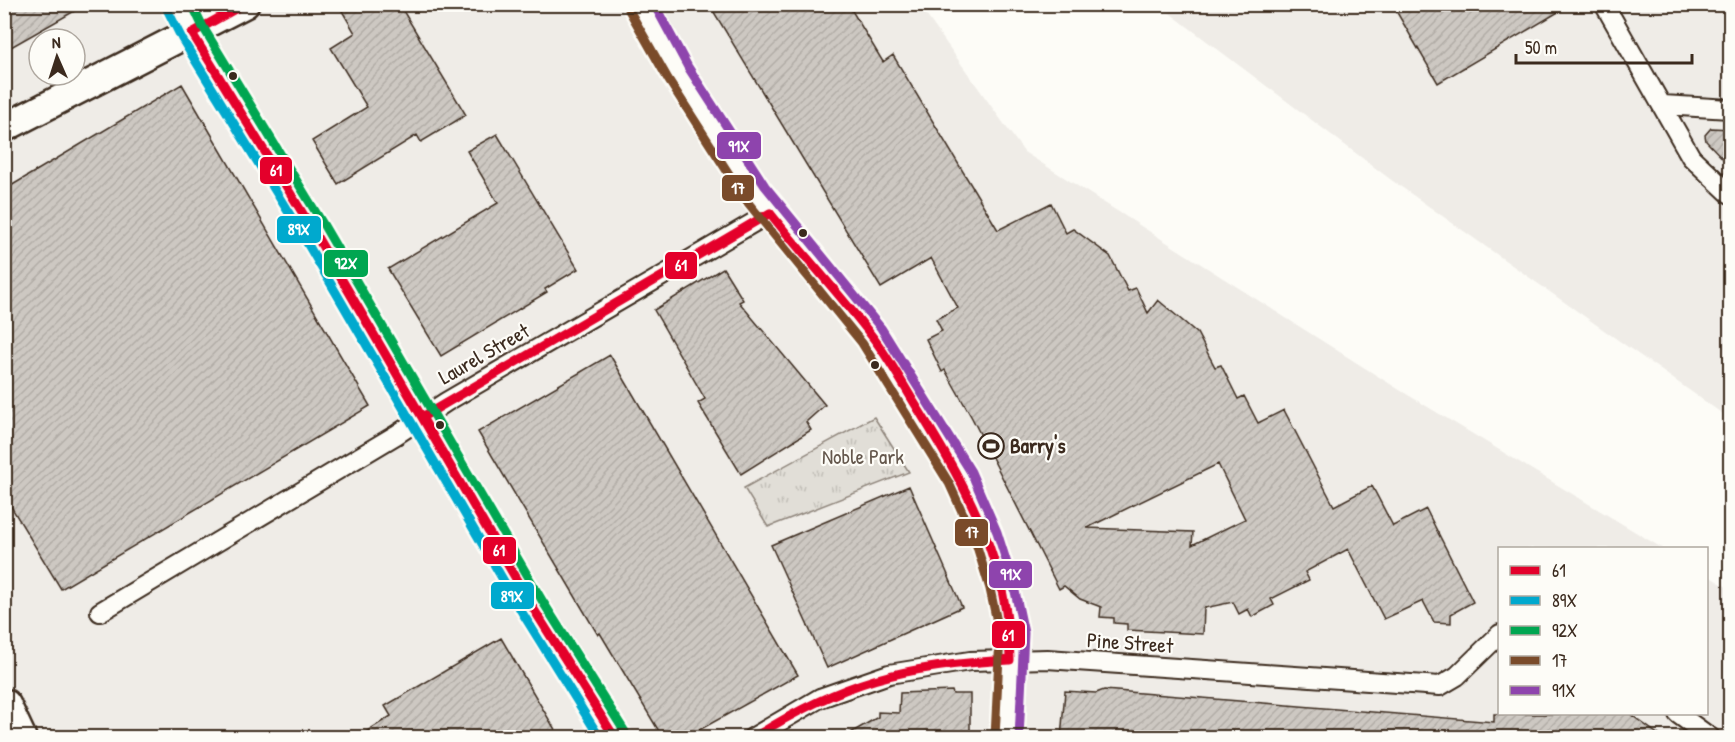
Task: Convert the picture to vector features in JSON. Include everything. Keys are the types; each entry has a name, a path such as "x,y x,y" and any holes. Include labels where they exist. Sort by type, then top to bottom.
{"highway":[{"path":"4,706 19,738"}],"main road":[{"path":"178,4 192,33 314,230 424,416 533,608 615,738"},
{"path":"4,128 245,4"},
{"path":"640,4 678,73 770,213 872,336 960,477 986,536 1002,586 1012,635 1007,738"}],"street":[{"path":"1604,4 1691,157 1731,194"},
{"path":"1663,105 1731,108"},
{"name":"Laurel Street","path":"100,612 424,416 770,213"},
{"name":"Pine Street","path":"752,738 820,698 889,674 970,662 1047,659 1440,686 1457,676 1498,636"},
{"path":"1679,715 1711,738"}],"shaded area":[{"path":"4,5 919,5 1024,152 1398,389 1660,547 1498,547 1498,715 1708,715 1708,576 1730,589 1730,737 5,737"},
{"path":"1159,5 1730,5 1730,419 1390,179"}],"green space":[{"name":"Noble Park","path":"874,417 909,472 768,527 744,488"}],"building":[{"path":"4,4 87,4 46,27 27,27 27,38 4,51"},
{"path":"338,4 399,4 466,115 421,142 417,135 338,184 312,141 367,107 331,48 355,33"},
{"path":"709,4 848,4 883,62 893,55 998,230 1051,203 1066,233 1073,229 1110,256 1128,291 1136,288 1148,313 1158,300 1197,333 1215,367 1221,365 1238,399 1244,396 1258,423 1284,410 1334,506 1372,486 1393,526 1426,509 1473,602 1451,614 1451,623 1434,622 1423,601 1384,619 1348,549 1305,572 1309,580 1271,599 1274,605 1252,617 1248,609 1239,614 1233,602 1204,608 1203,634 1127,630 1127,624 1114,623 1114,618 1100,617 1101,607 1080,599 1064,586 1059,589 972,418 945,370 942,372 926,339 942,331 936,319 958,308 931,258 881,288","holes":["1218,464 1245,519 1192,545 1193,532 1087,528"]},
{"path":"1392,4 1572,4 1438,83"},
{"path":"182,84 370,406 61,589 4,495 4,190"},
{"path":"1711,128 1731,129 1731,167 1706,141 1705,135"},
{"path":"497,134 578,269 545,289 547,292 441,356 388,269 498,203 467,151"},
{"path":"723,268 743,300 739,302 825,405 806,422 811,430 741,474 698,403 705,399 654,310"},
{"path":"610,355 798,675 685,738 663,738 600,633 598,635 478,432"},
{"path":"909,486 962,607 827,668 771,545"},
{"path":"501,638 560,738 356,738 391,716 385,706"},
{"path":"1104,690 1494,722 1494,714 1631,715 1663,738 1061,738 1065,691 1096,693"},
{"path":"952,691 953,694 970,694 970,738 842,738 878,717 878,712 899,713 900,693"}],"transit line":[{"name":"92X","path":"192,4 203,27 323,224 543,602 625,732"},
{"name":"61","path":"244,4 192,33 313,230 533,608 615,738"},
{"name":"91X","path":"654,4 688,67 765,186 881,328 971,472 997,532 1013,582 1024,633 1019,738"},
{"name":"89X","path":"167,9 182,39 303,236 523,614 600,738"},
{"name":"17","path":"629,10 668,79 745,199 862,343 949,483 975,540 990,589 1000,636 995,737"},
{"name":"61","path":"424,416 770,213 878,344 955,471 970,500 994,560 1008,625 1010,660 938,666 876,680 816,702 753,738"}],"place":[{"name":"Barry's","path":"991,446"}]}
